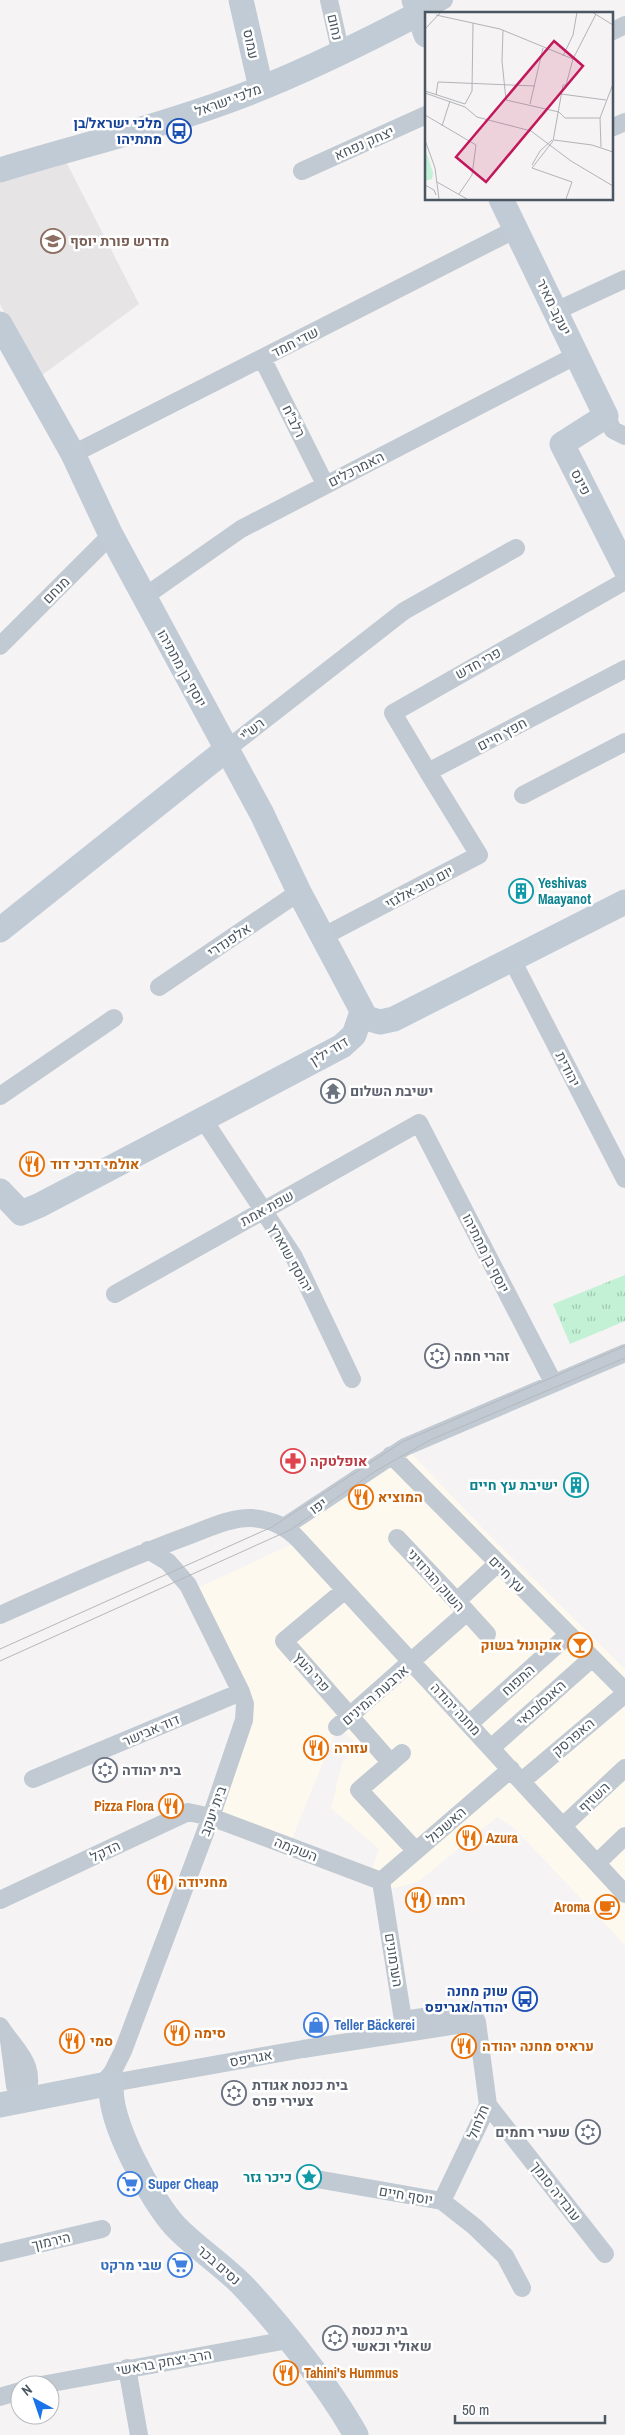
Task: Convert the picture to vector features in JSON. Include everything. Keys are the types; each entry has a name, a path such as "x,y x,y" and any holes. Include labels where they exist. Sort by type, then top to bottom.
{"street":[{"name":"עמוס","path":"241,0 261,88"},
{"name":"נחום","path":"329,0 341,54"},
{"name":"מלכי ישראל","path":"425,12 444,0"},
{"name":"מלכי ישראל","path":"0,170 142,130 261,88 341,54 419,16"},
{"path":"612,32 625,26"},
{"name":"יצחק נפחא","path":"302,171 425,115"},
{"path":"612,128 625,122"},
{"name":"יעקב מאיר","path":"502,200 606,416"},
{"name":"שדי חמד","path":"73,454 516,229"},
{"path":"556,311 625,279"},
{"name":"יוסף בן מתתיהו","path":"3,340 73,454 111,535 262,814 299,892 362,1012"},
{"name":"האמרכלים","path":"144,597 241,529 577,355"},
{"name":"רלב\"ח","path":"262,358 325,484"},
{"path":"606,416 613,430 625,436"},
{"name":"פינס","path":"606,416 562,444 625,568"},
{"name":"מנחם","path":"0,646 111,535"},
{"name":"רש\"י","path":"0,930 226,749 404,611 516,548"},
{"name":"פרי חדש","path":"428,772 393,713 625,581"},
{"name":"חפץ חיים","path":"428,772 625,669"},
{"path":"523,795 625,742"},
{"name":"יום טוב אלגזי","path":"322,937 479,855 428,772"},
{"name":"אלפנדרי","path":"159,988 299,892"},
{"path":"362,1012 373,1021 380,1022 394,1019 511,958 625,902"},
{"name":"יהודית","path":"511,958 625,1179"},
{"name":"דוד ילין","path":"0,1191 21,1213 40,1205 342,1046 354,1035 362,1012"},
{"path":"0,1096 114,1018"},
{"name":"יהוסף שוארץ","path":"203,1119 294,1257 352,1380"},
{"name":"יוסף בן מתתיהו","path":"419,1123 553,1382"},
{"name":"שפת אמת","path":"115,1294 419,1123"},
{"name":"יפו","path":"284,1527 391,1455 428,1436 625,1352"},
{"name":"עץ חיים","path":"391,1455 625,1692"},
{"path":"0,1616 148,1550 238,1520 251,1518 284,1527"},
{"name":"מחנה יהודה","path":"284,1527 290,1530 625,1894"},
{"name":"השוק הגרוזיני","path":"397,1538 462,1607 412,1662"},
{"name":"בית יעקב","path":"110,2078 211,1817 244,1720 245,1704 241,1692 188,1585 168,1562 148,1550"},
{"path":"487,1634 462,1607 497,1564"},
{"name":"פרי העץ","path":"345,1590 284,1641 344,1722 397,1758 359,1790 416,1851"},
{"name":"התפוח","path":"469,1724 568,1635"},
{"name":"האגס/בנאי","path":"491,1748 591,1659"},
{"name":"ארבעת המינים","path":"344,1722 412,1662"},
{"name":"דוד אבישר","path":"33,1779 241,1692"},
{"name":"האפרסק","path":"516,1775 625,1692"},
{"name":"השזיף","path":"563,1826 625,1768"},
{"name":"האשכול","path":"381,1881 416,1851 516,1775"},
{"name":"הדקל","path":"0,1900 188,1812 211,1817"},
{"name":"השקמה","path":"211,1817 381,1881"},
{"path":"597,1862 625,1836"},
{"name":"הערמונים","path":"381,1881 399,2027"},
{"name":"אגריפס","path":"0,2105 18,2089 110,2078 399,2027 474,2016"},
{"name":"חלחול","path":"442,2201 488,2105 474,2016"},
{"path":"4,2033 24,2059 18,2089"},
{"name":"נסים בכר","path":"110,2078 113,2113 120,2134 165,2214 176,2228 246,2289 343,2411 356,2435"},
{"name":"עובדיה סומך","path":"488,2105 605,2254"},
{"name":"יוסף חיים","path":"311,2178 442,2201 475,2227 505,2256 522,2288"},
{"name":"הירמוך","path":"0,2253 102,2229"},
{"name":"הרב יצחק בראשי","path":"60,2381 288,2340"},
{"path":"127,2368 139,2435"}],"shaded area":[{"name":"מדרש פורת יוסף","path":"63,156 139,304 38,378 0,304 0,178"},
{"path":"405,1447 491,1537 625,1669 625,1945 515,1829 497,1817 418,1882 383,1891 369,1877 379,1849 331,1808 342,1763 358,1746 338,1726 289,1846 211,1817 244,1720 191,1591 299,1541 284,1527"}],"green space":[{"path":"625,1275 625,1321 570,1344 553,1304"}],"tram line":[{"path":"0,1649 272,1527 402,1442 625,1346"},
{"path":"0,1661 290,1530 374,1472 430,1440 625,1358"}],"place":[{"name":"מלכי ישראל/בן מתתיהו","path":"179,131"},
{"name":"מדרש פורת יוסף","path":"53,241"},
{"name":"Yeshivas Maayanot","path":"521,891"},
{"name":"ישיבת השלום","path":"333,1091"},
{"name":"אולמי דרכי דוד","path":"32,1164"},
{"name":"זהרי חמה","path":"437,1356"},
{"name":"אופלטקה","path":"293,1461"},
{"name":"ישיבת עץ חיים","path":"576,1485"},
{"name":"המוציא","path":"361,1497"},
{"name":"אוקונול בשוק","path":"580,1645"},
{"name":"עזורה","path":"316,1748"},
{"name":"בית יהודה","path":"105,1770"},
{"name":"Pizza Flora","path":"171,1806"},
{"name":"Azura","path":"469,1838"},
{"name":"מחניודה","path":"160,1882"},
{"name":"רחמו","path":"418,1900"},
{"name":"Aroma","path":"607,1907"},
{"name":"שוק מחנה יהודה/אגריפס","path":"525,1999"},
{"name":"Teller Bäckerei","path":"316,2025"},
{"name":"סימה","path":"177,2033"},
{"name":"סמי","path":"72,2041"},
{"name":"עראיס מחנה יהודה","path":"464,2046"},
{"name":"בית כנסת אגודת צעירי פרס","path":"234,2093"},
{"name":"שערי רחמים","path":"588,2132"},
{"name":"כיכר גזר","path":"309,2177"},
{"name":"Super Cheap","path":"130,2184"},
{"name":"שבי מרקט","path":"180,2265"},
{"name":"בית כנסת שאולי וכאשי","path":"335,2338"},
{"name":"Tahini's Hummus","path":"286,2373"}]}
